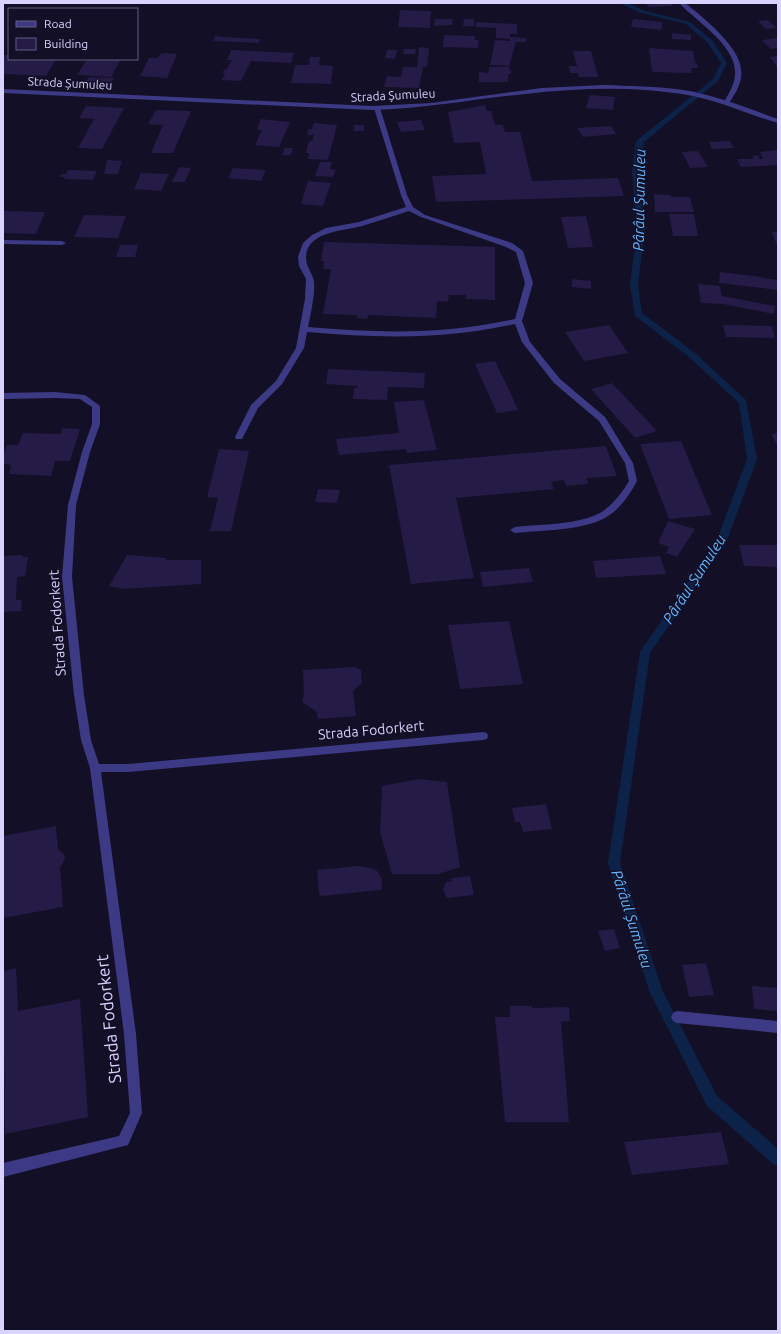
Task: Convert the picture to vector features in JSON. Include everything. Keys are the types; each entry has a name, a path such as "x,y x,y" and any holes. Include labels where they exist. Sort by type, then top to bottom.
{"street":[{"path":"682,3 700,17 732,54 737,62 738,75 736,86 727,102"},
{"name":"Strada Șumuleu","path":"3,91 325,107 377,108 417,106 558,89 644,89 682,92 727,102 778,121"},
{"path":"377,108 404,195 410,208 423,216 458,229 509,244 519,251 529,283 518,321 526,342 557,381 602,419 629,462 633,481 624,497 603,515 574,524 515,530"},
{"path":"239,437 254,407 279,382 300,348 305,329 310,279 303,266 302,257 306,246 314,237 329,230 366,222 410,208"},
{"path":"3,242 62,243"},
{"path":"305,329 363,334 431,335 488,329 518,321"},
{"name":"Strada Fodorkert","path":"3,396 55,395 82,397 96,406 96,424 86,452 72,505 68,577 79,695 86,740 95,768 130,1034 136,1113 123,1141 3,1170"},
{"name":"Strada Fodorkert","path":"95,768 128,768 483,736"},
{"path":"677,1017 778,1026"}],"building":[{"path":"646,3 671,3 673,6 648,7"},
{"path":"400,10 431,11 430,28 398,27"},
{"path":"435,19 453,19 452,25 434,26"},
{"path":"464,19 474,19 474,26 463,26"},
{"path":"633,19 663,22 661,30 631,27"},
{"path":"768,20 776,28 766,29 758,21"},
{"path":"476,22 517,24 517,34 510,34 510,39 496,38 496,28 476,27"},
{"path":"672,33 691,35 691,40 672,39"},
{"path":"444,35 475,36 475,40 479,40 478,48 443,47"},
{"path":"215,36 260,39 259,43 213,41"},
{"path":"510,37 527,38 526,42 516,42 509,66 490,65 495,40 510,41"},
{"path":"778,38 778,48 771,49 762,40"},
{"path":"419,47 429,48 427,67 423,67 419,88 384,87 387,76 401,77 403,67 417,67"},
{"path":"649,48 693,51 695,63 697,63 698,68 691,68 692,73 652,72"},
{"path":"404,49 416,49 415,54 403,54"},
{"path":"231,50 294,53 291,63 251,61 241,81 222,80 225,73 222,73 226,70 232,60 227,60"},
{"path":"387,50 397,50 395,59 385,58"},
{"path":"573,51 591,51 598,77 579,77 578,73 570,73 569,66 577,66"},
{"path":"160,54 177,54 167,78 140,76 149,58 158,58"},
{"path":"3,55 8,55 8,60 55,60 46,76 3,74"},
{"path":"778,56 778,68 770,57"},
{"path":"310,57 320,57 319,65 333,66 331,84 291,83 295,65 309,65"},
{"path":"86,60 120,60 111,77 77,75"},
{"path":"489,67 509,67 511,74 508,74 508,82 479,82 479,72 489,73"},
{"path":"89,77 114,78 109,87 82,86 85,80"},
{"path":"590,95 615,97 613,110 586,108"},
{"path":"485,105 487,111 491,111 495,125 503,125 505,132 520,132 532,181 618,178 624,196 436,202 432,176 486,174 480,142 454,143 448,112"},
{"path":"86,106 124,108 102,149 78,148 94,119 79,118"},
{"path":"156,110 191,111 173,153 151,153 163,125 148,124"},
{"path":"261,119 290,122 279,147 255,145 262,130 257,130"},
{"path":"421,120 425,130 401,132 397,122"},
{"path":"314,123 337,125 328,160 308,159 309,153 306,153 307,148 309,141 312,141 314,135 307,135 308,129 311,130"},
{"path":"354,125 364,125 364,131 354,131"},
{"path":"611,126 616,134 583,137 577,128"},
{"path":"730,141 734,148 712,149 709,142"},
{"path":"285,148 293,148 291,155 282,155"},
{"path":"778,150 778,165 741,167 737,159 754,159 752,156 758,155 760,159 763,159 760,152"},
{"path":"698,151 708,167 690,168 682,152"},
{"path":"107,160 122,161 118,174 104,174"},
{"path":"320,162 332,162 330,169 336,170 333,177 315,176"},
{"path":"179,167 191,168 185,182 172,182"},
{"path":"233,168 266,170 261,181 228,178"},
{"path":"68,170 97,171 93,180 65,179 64,177 60,177 61,174 66,174"},
{"path":"141,173 169,174 161,191 134,189"},
{"path":"308,181 331,183 323,206 301,204"},
{"path":"654,194 670,195 671,197 690,197 694,212 655,212"},
{"path":"3,211 45,212 36,234 3,233"},
{"path":"669,214 694,214 698,236 673,236"},
{"path":"84,215 126,216 118,238 74,237"},
{"path":"586,216 593,247 568,248 561,217"},
{"path":"772,232 778,232 778,243 776,243"},
{"path":"324,242 495,247 495,300 466,299 466,295 449,295 448,302 437,301 436,318 368,315 367,319 357,318 357,315 323,314 331,269 323,269 324,261 321,261"},
{"path":"120,245 138,245 135,257 116,257"},
{"path":"720,272 778,280 778,290 719,283"},
{"path":"572,279 591,281 591,289 572,287"},
{"path":"698,284 720,286 722,296 775,306 774,314 723,304 701,303"},
{"path":"609,325 628,353 584,361 565,332"},
{"path":"723,325 772,326 775,338 726,337"},
{"path":"495,361 518,410 497,413 475,364"},
{"path":"328,369 425,373 424,388 388,387 387,400 353,399 354,388 357,388 358,386 326,384"},
{"path":"612,383 657,431 635,438 591,389"},
{"path":"424,400 437,450 407,453 406,449 339,455 336,439 399,433 394,402"},
{"path":"62,428 80,429 70,461 55,461 51,476 9,474 11,465 3,464 3,457 7,445 18,445 23,433 61,434"},
{"path":"778,433 778,446 771,434"},
{"path":"681,441 712,515 669,519 640,444"},
{"path":"606,446 617,476 587,478 588,484 566,486 564,480 551,482 554,489 456,498 474,578 411,584 389,465"},
{"path":"219,449 249,451 231,531 210,531 218,498 207,497"},
{"path":"318,489 340,490 337,503 315,502"},
{"path":"668,521 695,529 677,557 666,553 669,547 658,543"},
{"path":"739,545 778,545 778,567 744,566"},
{"path":"23,555 22,557 28,557 25,576 17,577 16,600 22,600 21,611 3,612 3,556"},
{"path":"127,555 167,558 166,560 201,560 201,584 122,589 109,586"},
{"path":"660,556 666,574 596,578 593,561"},
{"path":"529,568 533,582 483,587 480,572"},
{"path":"509,621 523,684 460,689 448,625"},
{"path":"355,667 361,670 362,683 353,691 356,716 318,719 317,712 302,702 304,692 303,670"},
{"path":"418,779 447,782 460,867 439,874 392,874 380,832 382,786"},
{"path":"546,804 552,829 523,832 520,822 515,822 512,808"},
{"path":"56,826 58,849 64,854 65,859 60,868 63,907 3,918 3,836"},
{"path":"358,866 371,868 377,871 381,877 381,890 321,896 319,894 317,870"},
{"path":"470,876 474,895 447,898 443,890 446,882 452,882 451,878"},
{"path":"614,929 620,948 605,951 598,931"},
{"path":"706,963 714,995 689,997 682,965"},
{"path":"16,968 18,1011 80,999 88,1117 5,1134 3,971"},
{"path":"752,986 778,988 778,1011 754,1009"},
{"path":"510,1006 532,1006 532,1008 569,1007 570,1021 561,1022 569,1122 505,1122 495,1017 510,1017"},
{"path":"721,1132 729,1164 632,1175 624,1142"}],"waterway":[{"name":"Pârâul Șumuleu","path":"622,3 643,12 688,23 711,42 724,63 716,80 640,141 636,171 641,232 634,284 638,314 692,355 743,402 752,459 721,543 645,652 614,863 657,993 712,1101 778,1159"}]}
